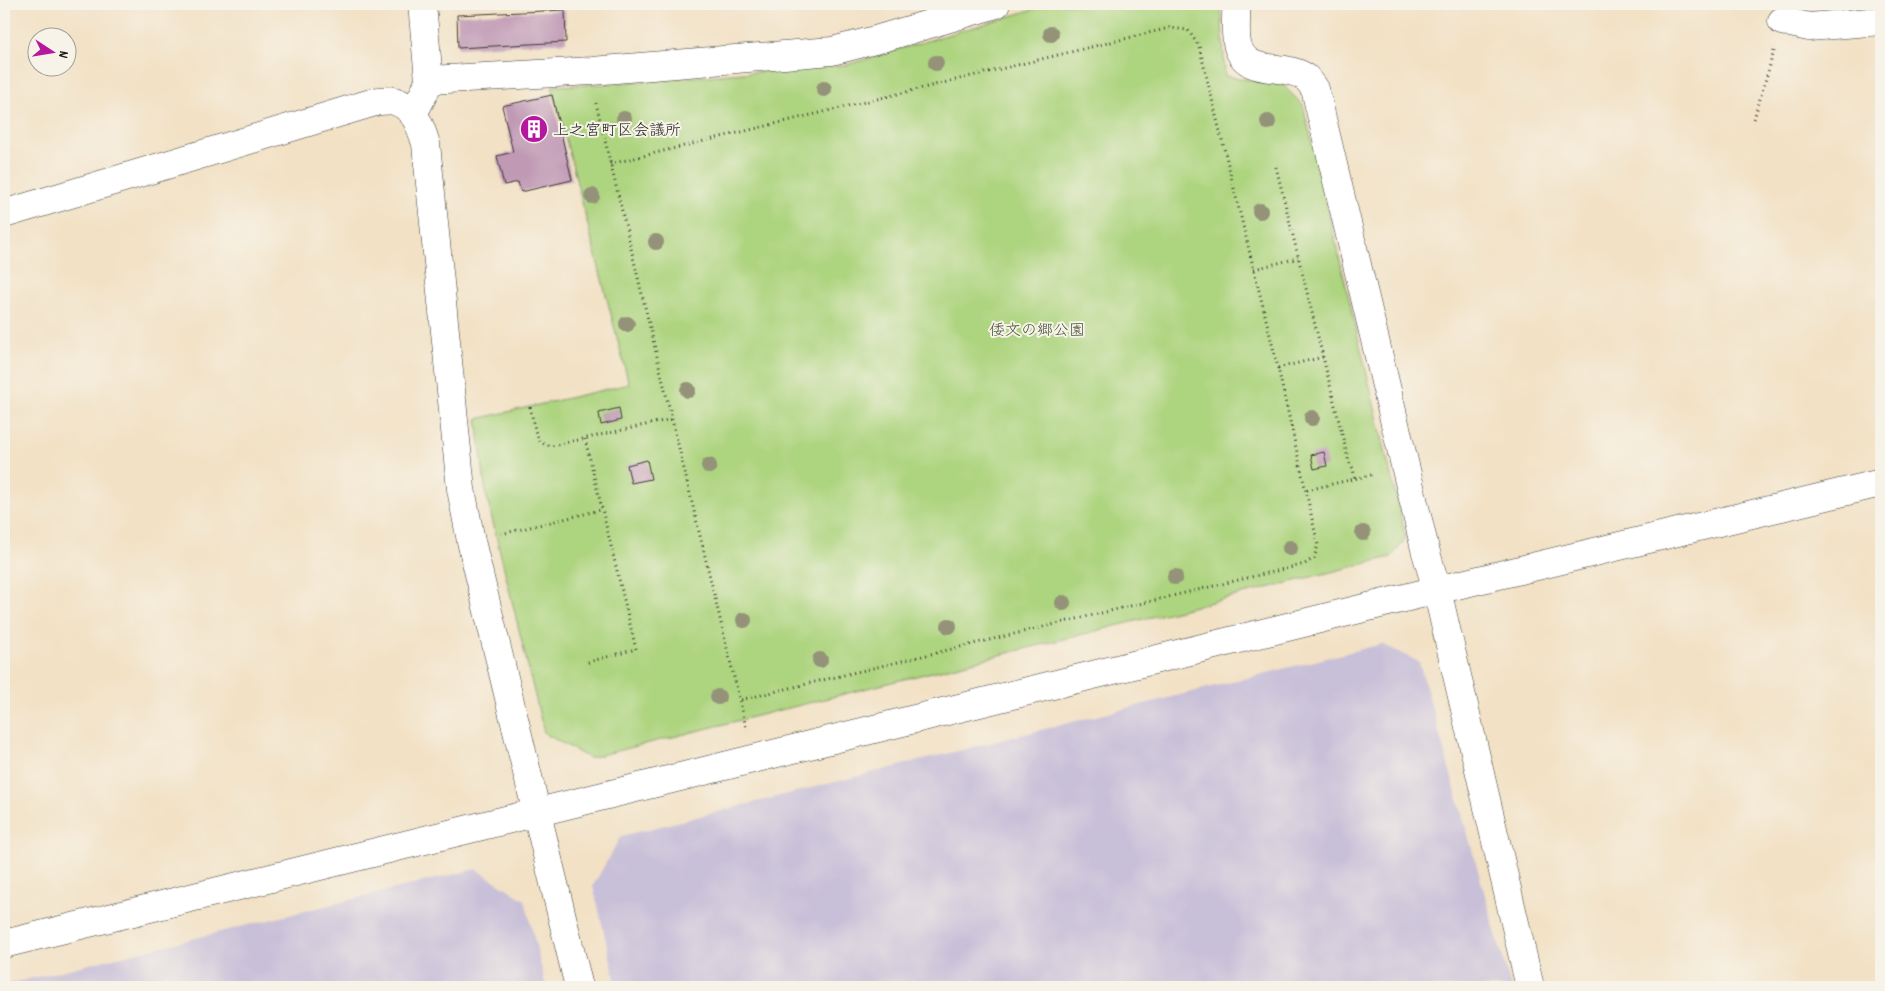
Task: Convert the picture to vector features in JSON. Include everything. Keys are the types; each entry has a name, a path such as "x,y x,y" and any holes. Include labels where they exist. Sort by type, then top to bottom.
{"street":[{"path":"413,114 429,80 422,4"},
{"path":"429,80 592,70 832,51 996,4"},
{"path":"1236,4 1237,45 1244,59 1255,66 1292,72 1306,77 1315,89 1425,548 1437,590 1530,987"},
{"path":"1782,21 1809,27 1881,21"},
{"path":"4,214 378,101 396,102 409,110 420,123 426,144 461,490 471,541 579,987"},
{"path":"4,944 1437,590 1881,483"}],"path":[{"path":"1754,119 1782,21"},
{"path":"610,164 1169,28 1188,30 1199,46 1254,269 1318,545 1314,558 1305,564 740,700"},
{"path":"595,97 746,727"},
{"path":"1276,167 1349,462 1353,468 1355,479"},
{"path":"1254,269 1298,258"},
{"path":"1278,368 1323,357"},
{"path":"530,407 536,434 541,443 552,446 672,419"},
{"path":"584,439 600,510 636,649 585,663"},
{"path":"1306,490 1379,474"},
{"path":"496,536 600,510"}],"shaded area":[{"path":"1382,644 1419,662 1511,987 617,987 593,886 621,836"},
{"path":"476,869 525,900 546,987 4,987 4,985"}],"green space":[{"name":"倭文の郷公園","path":"1051,4 1221,4 1225,76 1283,85 1303,105 1406,539 1391,557 589,758 544,733 486,494 477,419 629,384 552,86 604,84 846,65"}],"building":[{"path":"565,10 566,42 458,48 457,15"},
{"name":"上之宮町区会議所","path":"552,95 572,180 521,192 518,182 504,185 497,156 513,152 502,106"},
{"path":"619,408 621,420 601,425 599,413"},
{"path":"1324,452 1327,466 1314,469 1311,455"},
{"path":"647,460 651,479 631,483 627,465"}],"place":[{"name":"上之宮町区会議所","path":"534,129"}]}
